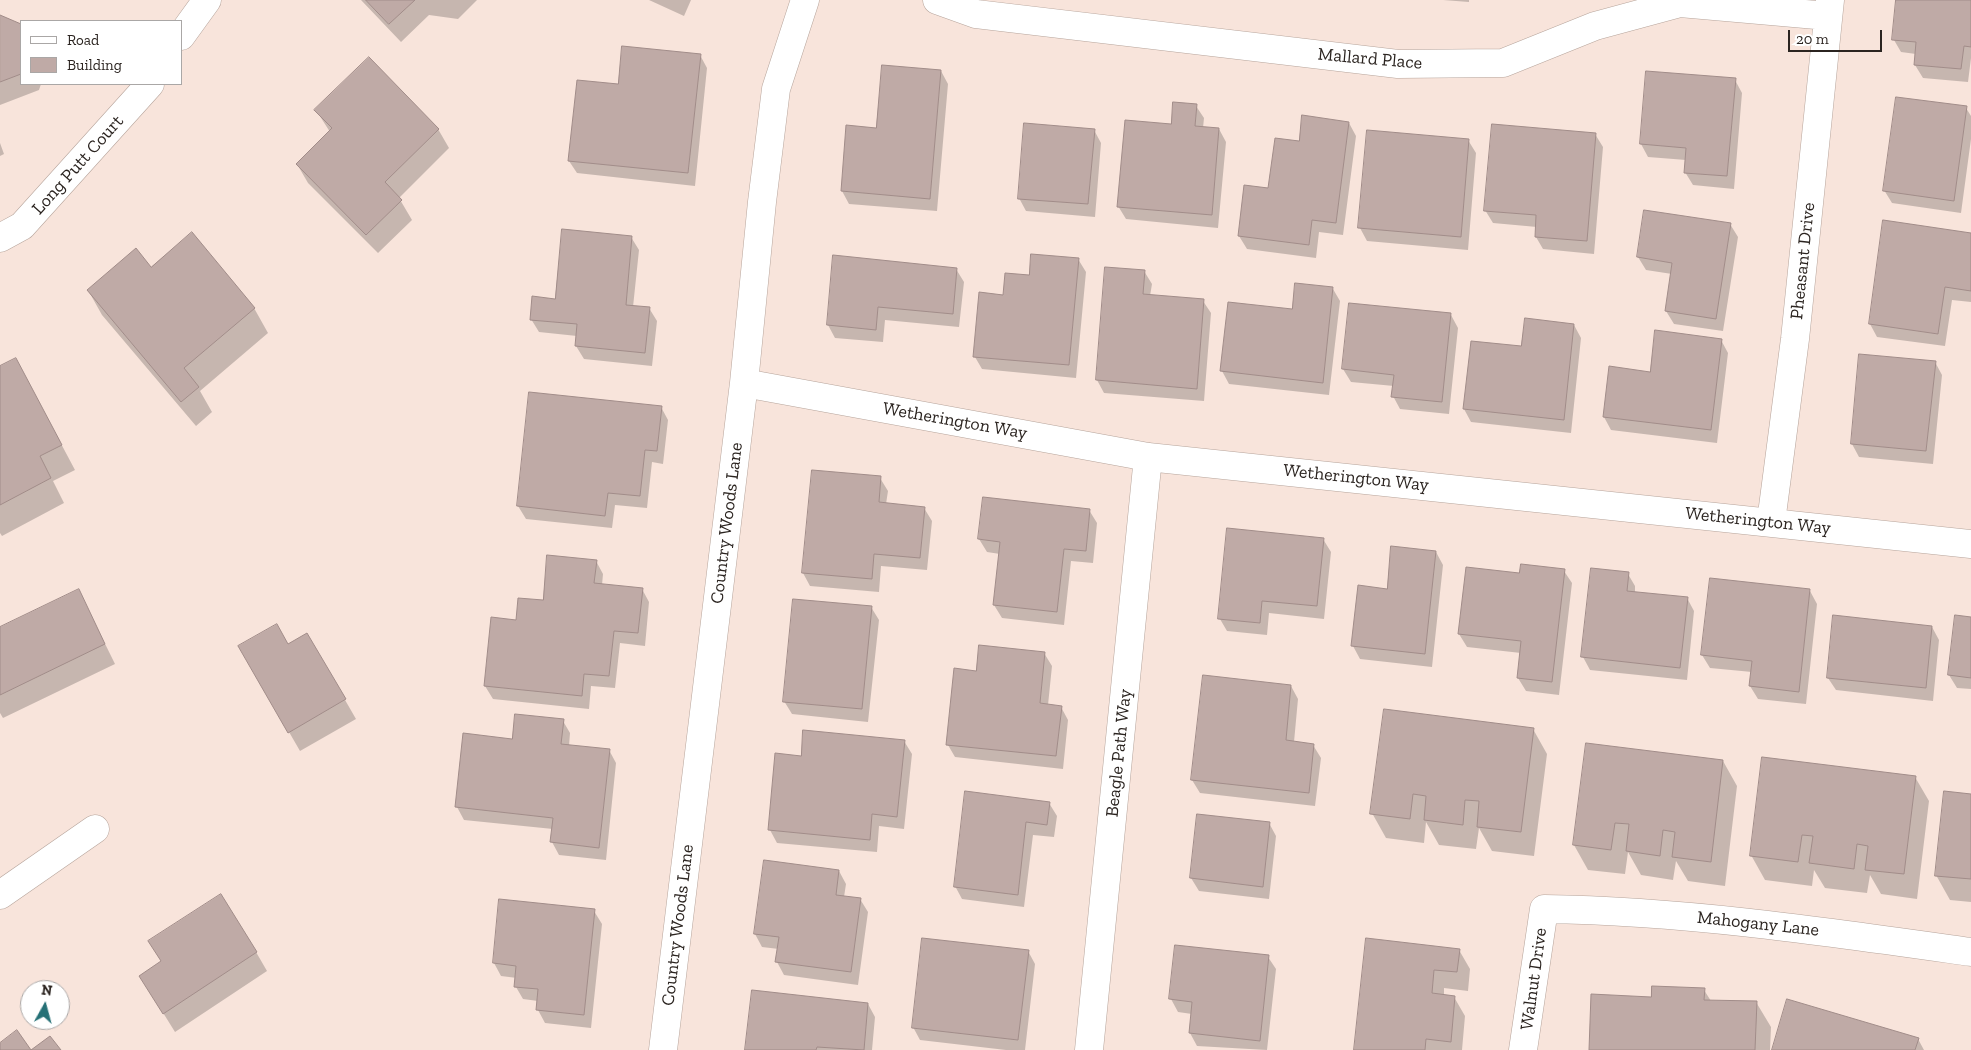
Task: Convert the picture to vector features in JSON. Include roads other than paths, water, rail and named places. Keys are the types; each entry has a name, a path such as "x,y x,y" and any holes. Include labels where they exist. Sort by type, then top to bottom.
{"street":[{"path":"182,35 207,0"},
{"name":"Country Woods Lane","path":"663,1050 744,383 762,202 776,89 805,0"},
{"name":"Mallard Place","path":"936,0 976,14 1398,64 1503,63 1596,26 1680,3 1829,8"},
{"name":"Pheasant Drive","path":"1771,522 1795,339 1829,8"},
{"name":"Long Putt Court","path":"0,238 22,226 149,85"},
{"name":"Wetherington Way","path":"744,383 1148,457 1971,544"},
{"name":"Beagle Path Way","path":"1089,1050 1148,457"},
{"path":"0,895 95,829"},
{"name":"Mahogany Lane","path":"1544,909 1620,910 1756,922 1971,952"},
{"name":"Walnut Drive","path":"1523,1050 1544,909"}]}
